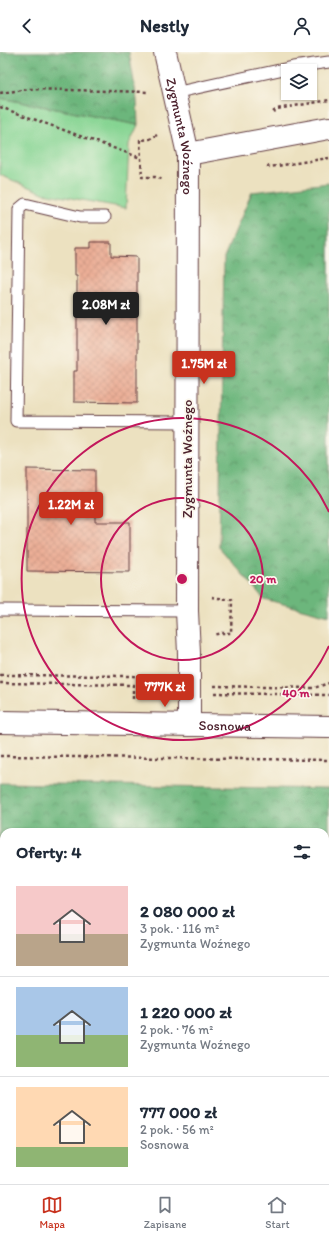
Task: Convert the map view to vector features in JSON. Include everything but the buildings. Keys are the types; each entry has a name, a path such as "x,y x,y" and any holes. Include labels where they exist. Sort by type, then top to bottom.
{"street":[{"name":"Zygmunta Woźnego","path":"165,52 188,154 187,611 189,653 189,725"},
{"path":"188,154 329,128"},
{"name":"Sosnowa","path":"0,722 329,728"}],"lane":[{"path":"174,93 329,62"},
{"path":"105,217 80,217 25,204 19,209 16,422 187,422"},
{"path":"0,610 187,611"}],"path":[{"path":"0,93 30,89 149,92"},
{"path":"272,113 277,109 329,100"},
{"path":"0,107 141,158"},
{"path":"264,165 270,168 329,158"},
{"path":"209,594 212,597 219,599 232,600 231,633 221,633 212,636 209,640"},
{"path":"0,756 329,760"}],"green space":[{"path":"0,52 129,52 137,100 138,125 0,98"},
{"path":"0,98 138,125 129,144 126,208 43,193 0,175"},
{"path":"329,183 329,616 264,599 219,547 224,257 252,192"},
{"path":"0,783 329,789 329,828 0,828"}]}
